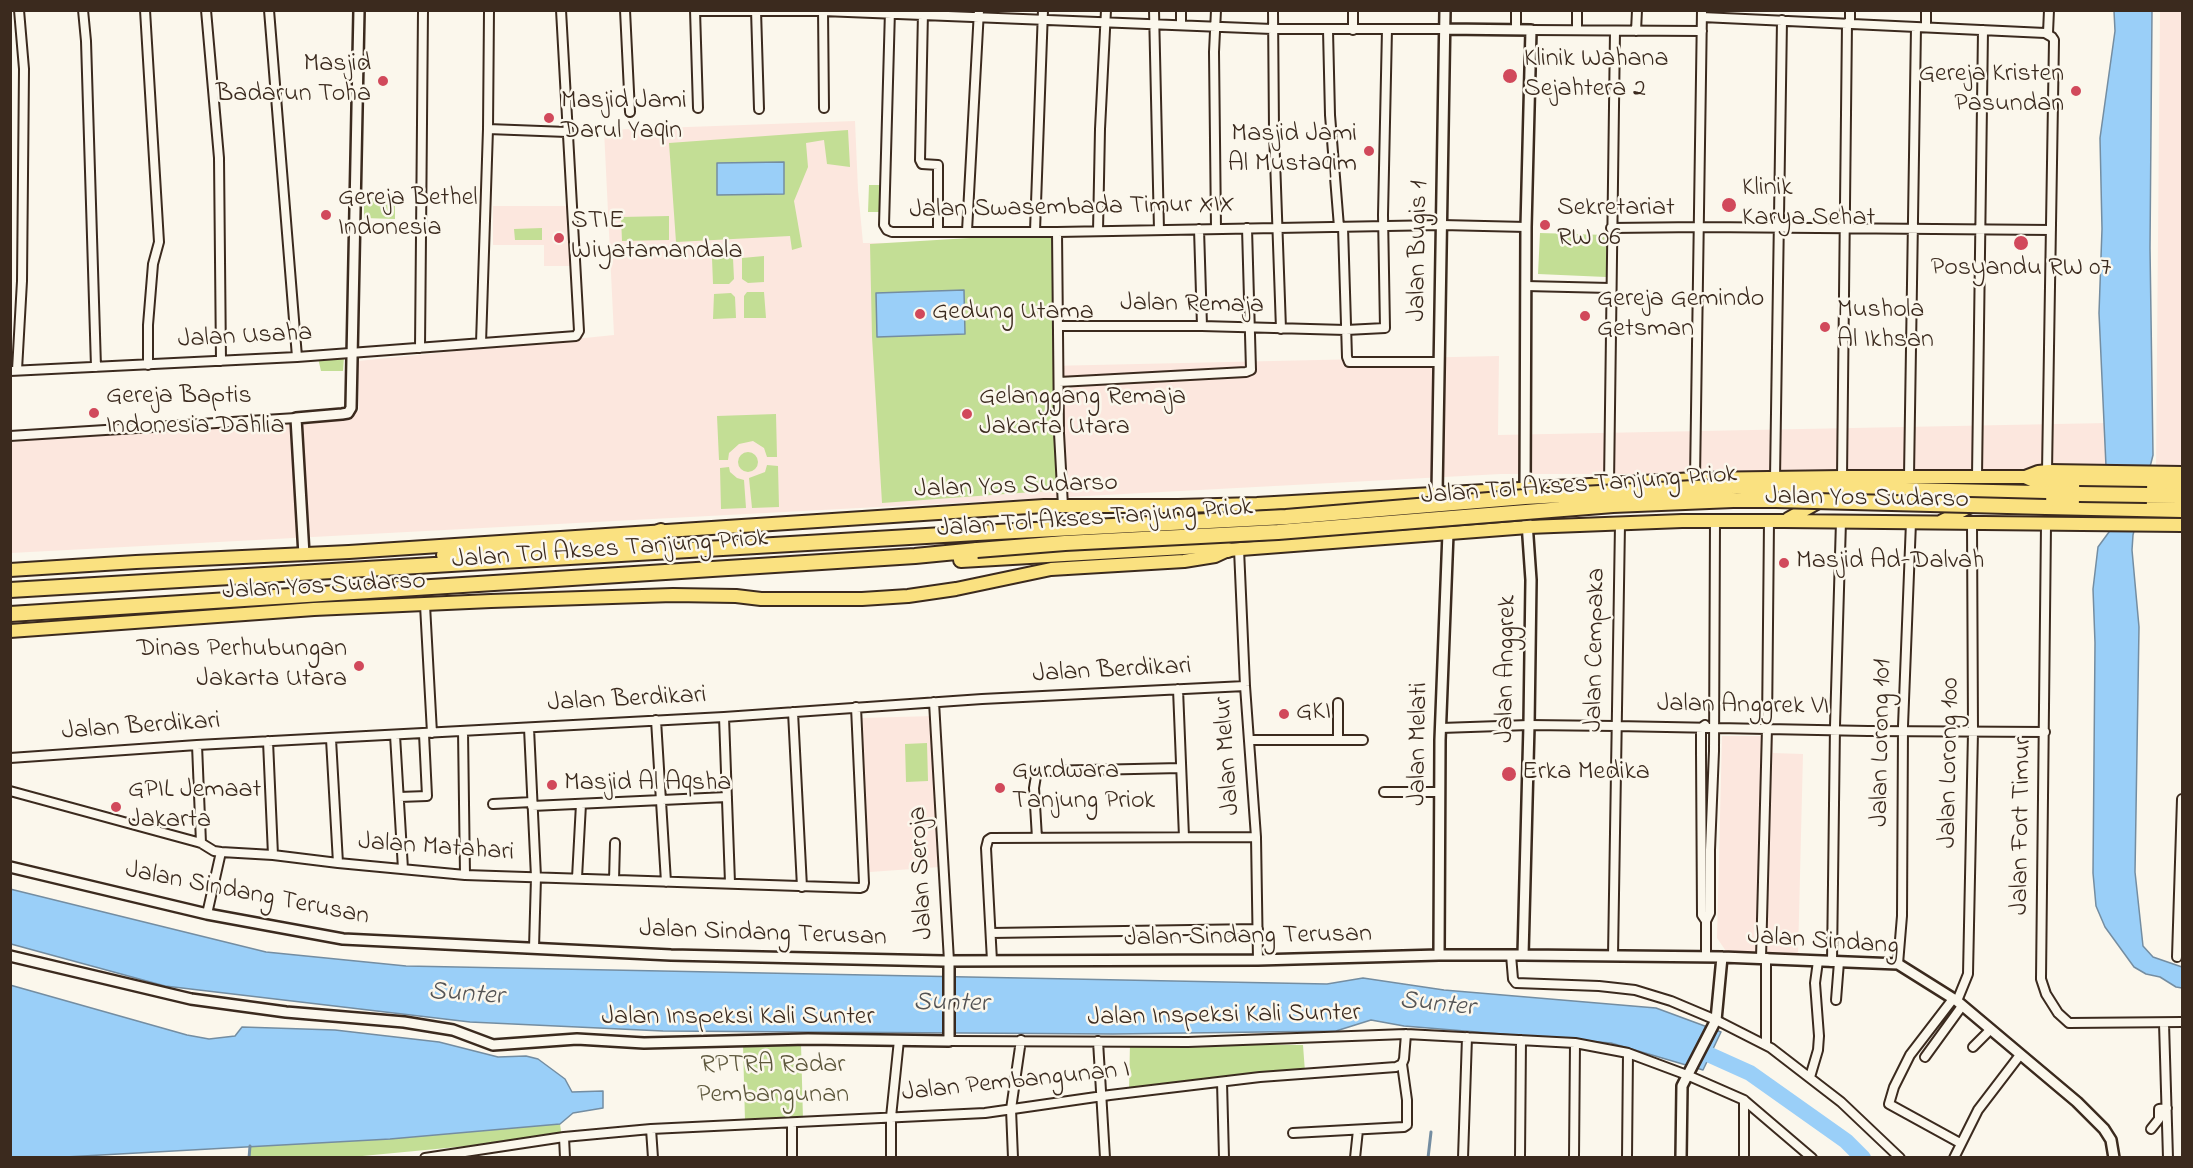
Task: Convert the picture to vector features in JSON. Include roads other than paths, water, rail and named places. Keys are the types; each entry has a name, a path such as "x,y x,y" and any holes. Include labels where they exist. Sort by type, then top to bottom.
{"highway":[{"name":"Jalan Yos Sudarso","path":"10,570 304,555 872,516 1062,506 1178,506 1301,501 1695,479 1977,476 2025,477 2036,482 2048,475 2182,477"},
{"path":"1581,486 1571,496 1569,509 1572,520 1582,526"},
{"name":"Jalan Tol Akses Tanjung Priok","path":"10,590 977,533 1272,518 1525,497 1732,486 2182,495"},
{"path":"1784,521 1823,499 2182,495"},
{"path":"1939,523 1970,508 1985,496"},
{"path":"1341,498 1332,509 1330,516 1332,530 1341,541"},
{"name":"Jalan Tol Akses Tanjung Priok","path":"10,614 915,556 978,554 1065,543 1268,533 1613,505 1733,500 2182,510"},
{"path":"1300,544 1309,537 1314,520 1310,509 1301,501"},
{"name":"Jalan Yos Sudarso","path":"10,631 314,609 674,595 736,596 761,599 862,599 908,596 956,590 1043,570 1184,561 1215,556 1234,549 1528,527 1715,521 2178,525"},
{"path":"278,575 287,566 609,544 640,540 661,531"},
{"path":"978,554 1105,552 1201,546 1234,549"}],"street":[{"path":"10,13 18,10 24,69 22,281 14,370"},
{"path":"83,10 96,367"},
{"path":"145,10 159,242 153,264 148,325 148,365"},
{"path":"206,10 219,159 221,361"},
{"path":"269,10 297,357"},
{"path":"10,436 296,418 342,414 350,411 359,10"},
{"path":"420,348 423,10"},
{"path":"481,344 488,129 489,10"},
{"path":"488,129 567,132 561,10"},
{"path":"626,10 630,112"},
{"path":"1035,231 1043,10"},
{"path":"1098,231 1106,10"},
{"path":"1154,10 1159,230"},
{"path":"1181,10 1181,26"},
{"path":"1216,10 1216,229"},
{"path":"1273,10 1281,329"},
{"path":"1353,10 1353,30"},
{"name":"Jalan Bugis 1","path":"1437,493 1445,10"},
{"path":"1516,10 1516,30"},
{"path":"1576,30 1577,10"},
{"path":"1636,10 1636,31"},
{"path":"1842,477 1850,10"},
{"path":"1926,10 1926,27"},
{"path":"2048,475 2054,40 2048,33 2049,10"},
{"path":"698,108 695,11 923,12 979,14 1042,21 1272,29 1702,31"},
{"path":"756,11 759,109"},
{"path":"823,11 825,108"},
{"name":"Jalan Swasembada Timur XIX","path":"890,12 884,225 892,232 1057,232 1442,225 1526,227"},
{"path":"923,12 920,160 922,164 938,165 938,232"},
{"path":"967,231 979,14"},
{"path":"1695,479 1701,227 1702,14 1777,16 1848,23 2048,33"},
{"path":"1775,478 1778,228 1777,16"},
{"path":"1909,476 1911,228 1916,27"},
{"path":"1383,226 1387,29"},
{"path":"1328,30 1330,115 1341,227 1347,357 1349,362 1439,362"},
{"name":"Jalan Anggrek","path":"1522,955 1529,725 1530,580 1525,489 1526,227 1531,30"},
{"path":"1977,476 1983,30"},
{"path":"1609,484 1615,31"},
{"name":"Jalan Usaha","path":"14,370 352,354 575,337 578,335 567,132"},
{"name":"Jalan Remaja","path":"1058,326 1202,326 1346,330 1384,328 1383,226"},
{"path":"1059,382 1248,371 1251,366 1247,228"},
{"path":"1611,228 2051,230"},
{"path":"1199,229 1202,326"},
{"path":"1057,232 1062,506"},
{"path":"1526,285 1610,288"},
{"path":"296,418 304,555"},
{"path":"1706,956 1706,921 1710,915 1714,728 1715,521"},
{"path":"1766,1045 1764,958 1769,521"},
{"path":"1836,1000 1834,730 1841,521"},
{"name":"Jalan Lorong 101","path":"1898,964 1902,916 1903,731 1911,522"},
{"name":"Jalan Cempaka","path":"1613,956 1620,524"},
{"name":"Jalan Lorong 100","path":"1957,1002 1968,974 1973,732 1972,524"},
{"name":"Jalan Fort Timur","path":"2050,525 2041,979 2046,994 2060,1017 2069,1023 2164,1023"},
{"name":"Jalan Melati","path":"1439,955 1441,729 1448,533"},
{"name":"Jalan Melur","path":"1234,549 1256,837 1258,960"},
{"path":"399,797 427,796 425,605"},
{"name":"Jalan Berdikari","path":"10,758 268,741 724,717 934,702 1245,686"},
{"path":"1178,689 1184,837"},
{"name":"Jalan Seroja","path":"934,702 949,961 949,1038"},
{"path":"1338,703 1338,740"},
{"name":"Jalan Matahari","path":"10,792 201,843 214,851 221,852 273,855 465,875 860,888 864,883 856,707"},
{"path":"793,712 801,887"},
{"path":"724,717 730,883"},
{"path":"1706,921 1702,915 1701,728 1713,717"},
{"path":"656,720 666,882"},
{"name":"Jalan Anggrek VI","path":"1441,729 1529,725 2045,732"},
{"path":"529,728 536,877 534,948"},
{"path":"463,731 465,875"},
{"path":"395,735 403,869"},
{"path":"331,739 338,863"},
{"path":"1249,740 1363,740"},
{"path":"268,741 273,855"},
{"path":"197,746 201,843"},
{"path":"1037,838 1034,788 1036,776 1041,771 1181,768"},
{"path":"1384,792 1440,792"},
{"path":"493,804 581,804 727,797"},
{"path":"2177,957 2180,938 2182,799"},
{"path":"577,878 581,804"},
{"path":"993,961 986,848 988,840 996,837 1256,837"},
{"path":"614,880 615,843"},
{"path":"207,914 221,852"},
{"name":"Jalan Sindang Terusan","path":"10,867 207,914 343,939 671,955 949,961 1258,960 1522,955"},
{"path":"991,933 1258,929"},
{"path":"1511,955 1513,979 1516,984 1599,986 1635,990 1671,1001 1714,1024 1766,1045 1842,1101 1900,1158"},
{"name":"Jalan Sindang","path":"1522,955 1706,956 1898,964 1957,1002 2077,1102 2111,1140 2114,1158"},
{"name":"Jalan Inspeksi Kali Sunter","path":"10,956 190,999 286,1012 404,1022 453,1030 493,1045 577,1040 644,1043 949,1038 1188,1042 1406,1034 1575,1043 1628,1053 1688,1072 1744,1100 1802,1147 1812,1158"},
{"path":"1681,1158 1681,1096 1688,1072 1714,1024 1722,957"},
{"path":"1810,1077 1819,1043 1815,983 1818,961"},
{"path":"1925,1057 1957,1002"},
{"path":"1957,1002 1910,1055 1894,1086 1889,1102 1891,1106 1960,1143"},
{"path":"2168,1158 2164,1023 2182,1022"},
{"path":"1973,1047 1990,1030"},
{"path":"1293,1133 1407,1125 1402,1064 1406,1034"},
{"path":"1464,1158 1467,1037"},
{"path":"891,1158 891,1117 899,1040"},
{"path":"1012,1158 1011,1109 1021,1040"},
{"path":"1520,1158 1521,1040"},
{"path":"1098,1041 1105,1158"},
{"path":"1574,1158 1575,1043"},
{"path":"1627,1158 1628,1053"},
{"path":"1954,1158 1978,1110 2020,1055"},
{"name":"Jalan Pembangunan I","path":"424,1158 469,1155 564,1137 651,1129 986,1113 1102,1096 1222,1082 1396,1067 1402,1064"},
{"path":"1222,1082 1224,1158"},
{"path":"1744,1100 1744,1158"},
{"path":"2151,1129 2159,1119 2159,1109 2167,1108"},
{"path":"792,1123 792,1158"},
{"path":"651,1129 652,1158"},
{"path":"1355,1158 1358,1130"},
{"path":"564,1137 565,1158"},
{"path":"1802,1147 1802,1158"}],"water":[{"path":"2114,11 2152,11 2150,248 2153,455 2133,535 2132,550 2139,627 2135,872 2143,946 2153,957 2182,967 2182,988 2134,967 2105,927 2096,906 2093,873 2095,643 2093,589 2098,547 2109,532 2099,313 2102,229 2100,138 2115,31"},
{"path":"784,162 784,194 717,195 717,163"},
{"name":"Gedung Utama","path":"964,290 965,334 877,337 876,293"},
{"path":"10,889 266,952 406,966 1327,984 1363,978 1444,990 1656,1008 1721,1032 1703,1070 1611,1043 1404,1026 1371,1020 1336,1031 1113,1034 663,1031 470,1022 165,986 11,944"},
{"path":"10,985 187,1035 209,1039 235,1036 242,1027 335,1030 439,1042 498,1057 526,1056 538,1059 565,1079 572,1092 603,1091 603,1108 573,1113 560,1124 390,1139 65,1157 11,1157"}],"waterway":[{"name":"Sunter","path":"1690,1046 1750,1073 1846,1141 1863,1158"},
{"path":"1428,1158 1431,1132"},
{"path":"249,1158 250,1146"}],"place":[{"name":"Klinik Wahana Sejahtera 2","path":"1510,76"},
{"name":"Masjid Badarun Toha","path":"383,81"},
{"name":"Gereja Kristen Pasundan","path":"2076,91"},
{"name":"Masjid Jami Darul Yaqin","path":"549,118"},
{"name":"Masjid Jami Al Mustaqim","path":"1369,151"},
{"name":"Klinik Karya Sehat","path":"1729,205"},
{"name":"Gereja Bethel Indonesia","path":"326,215"},
{"name":"Sekretariat RW 06","path":"1545,225"},
{"name":"STIE Wiyatamandala","path":"559,238"},
{"name":"Posyandu RW 07","path":"2021,243"},
{"name":"Gedung Utama","path":"920,314"},
{"name":"Gereja Gemindo Getsman","path":"1585,316"},
{"name":"Mushola Al Ikhsan","path":"1825,327"},
{"name":"Gereja Baptis Indonesia Dahlia","path":"94,413"},
{"name":"Gelanggang Remaja Jakarta Utara","path":"967,414"},
{"name":"Masjid Ad-Dalvah","path":"1784,563"},
{"name":"Dinas Perhubungan Jakarta Utara","path":"359,666"},
{"name":"GKI","path":"1284,714"},
{"name":"Erka Medika","path":"1509,774"},
{"name":"Masjid Al Aqsha","path":"552,785"},
{"name":"Gurdwara Tanjung Priok","path":"1000,788"},
{"name":"GPIL Jemaat Jakarta","path":"116,807"}],"park label":[{"name":"RPTRA Radar Pembangunan","path":"773,1082"}]}
